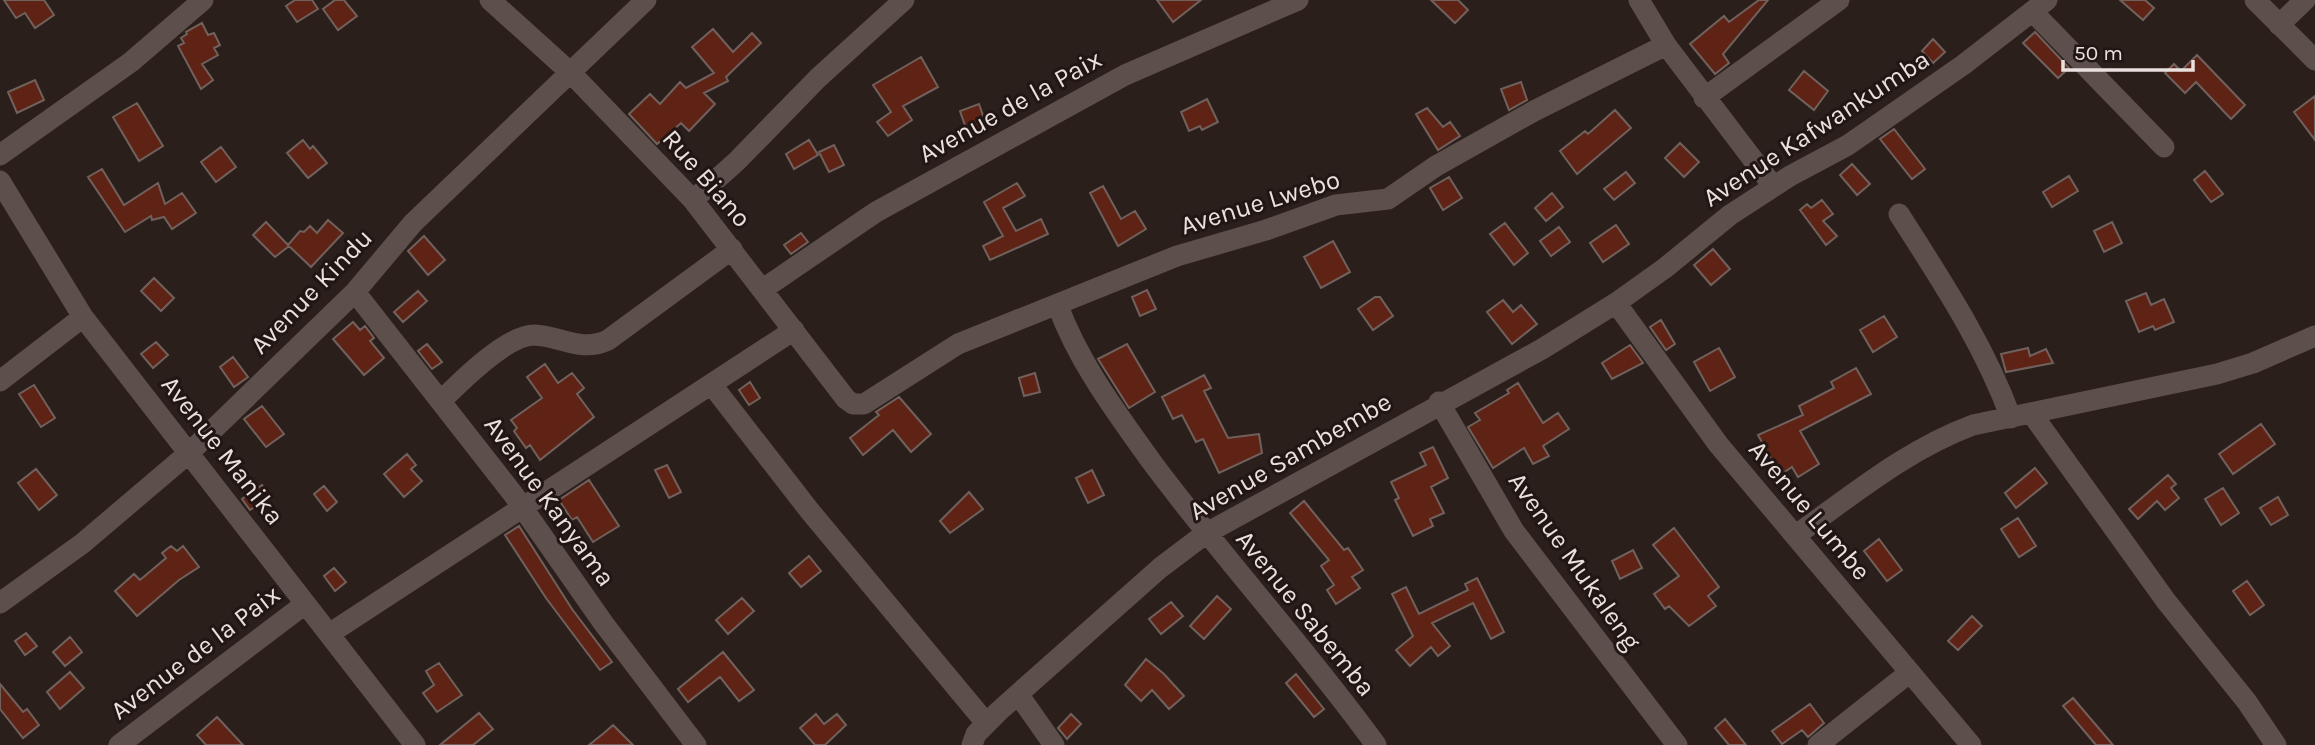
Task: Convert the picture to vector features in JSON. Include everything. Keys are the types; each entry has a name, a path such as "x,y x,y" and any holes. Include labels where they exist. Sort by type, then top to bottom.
{"street":[{"path":"0,155 131,62 202,0"},
{"name":"Rue Biano","path":"490,0 570,73 693,200 846,399 853,404 864,404"},
{"name":"Avenue Kindu","path":"0,603 83,543 190,452 355,292 413,223 646,0"},
{"path":"693,200 722,176 818,78 904,0"},
{"name":"Avenue de la Paix","path":"763,289 876,212 1125,75 1298,0"},
{"path":"1639,0 1666,45 1704,98 1773,186"},
{"path":"1704,98 1839,0"},
{"path":"2255,0 2315,60"},
{"path":"2279,25 2305,0"},
{"path":"2040,6 2164,147"},
{"name":"Avenue Kafwankumba","path":"1616,303 1665,268 1719,222 1773,186 1848,145 2040,6"},
{"name":"Avenue Lwebo","path":"864,404 958,344 1214,243 1266,230 1336,205 1383,201 1436,166 1511,123 1666,45"},
{"name":"Avenue Manika","path":"0,181 83,317 415,745"},
{"path":"1899,214 1964,318 1998,382 2022,416 2247,702 2276,745"},
{"path":"442,400 459,383 519,338 534,335 583,346 596,346 608,340 732,249"},
{"name":"Avenue Kanyama","path":"355,292 442,400 522,506 604,624 696,745"},
{"name":"Avenue Sambembe","path":"972,745 986,723 1018,694 1160,568 1205,534 1356,452 1439,402 1542,349 1616,303"},
{"name":"Avenue Lumbe","path":"1616,303 1718,444 1971,745"},
{"name":"Avenue Sabemba","path":"1058,306 1075,347 1104,394 1205,534 1341,696 1376,745"},
{"path":"0,381 83,317"},
{"path":"330,634 794,330"},
{"path":"1796,535 1907,455 1973,425 2217,374 2253,363 2315,336"},
{"path":"712,385 809,510 986,723"},
{"name":"Avenue Mukaleng","path":"1439,402 1514,531 1677,745"},
{"name":"Avenue de la Paix","path":"119,745 305,604"},
{"path":"1818,745 1909,673"},
{"path":"1018,694 1054,745"}],"building":[{"path":"4,0 44,0 54,15 35,28 25,13 16,18"},
{"path":"295,0 312,0 318,9 297,22 286,6"},
{"path":"335,0 344,0 357,16 338,30 323,9"},
{"path":"1157,0 1201,0 1173,22"},
{"path":"1431,0 1458,0 1468,10 1455,23"},
{"path":"1759,0 1768,0 1723,54 1729,63 1715,74 1690,44 1724,16 1729,22"},
{"path":"2120,0 2145,0 2154,8 2143,20"},
{"path":"202,23 208,35 214,33 220,45 214,48 218,55 202,64 213,80 201,89 178,46 184,43 181,38 186,32"},
{"path":"713,29 733,52 752,33 761,43 726,77 728,81 704,93 715,104 689,131 681,123 657,144 629,114 650,94 660,104 680,82 686,88 714,73 692,47"},
{"path":"2035,32 2069,68 2058,78 2023,43"},
{"path":"1933,39 1945,52 1933,63 1922,51"},
{"path":"2197,55 2245,105 2231,119 2196,82 2185,93 2165,73 2174,64 2181,71"},
{"path":"921,57 938,87 903,106 912,120 888,136 877,122 891,112 873,85"},
{"path":"1804,71 1828,91 1814,110 1789,90"},
{"path":"35,80 44,100 17,113 8,92"},
{"path":"1521,82 1527,100 1509,110 1501,89"},
{"path":"2315,96 2315,140 2294,112"},
{"path":"1207,99 1218,122 1202,130 1200,126 1189,131 1181,112"},
{"path":"137,103 163,146 139,161 113,117"},
{"path":"979,104 987,127 968,134 960,111"},
{"path":"1427,108 1443,127 1450,122 1460,136 1438,150 1416,114"},
{"path":"1615,110 1631,128 1577,174 1560,151 1585,131 1588,134"},
{"path":"1894,129 1925,169 1912,179 1880,139"},
{"path":"303,140 310,149 313,146 327,163 308,178 287,153"},
{"path":"809,140 818,155 794,169 786,154"},
{"path":"1680,143 1699,162 1684,177 1665,158"},
{"path":"834,145 844,165 829,172 819,152"},
{"path":"221,147 236,167 216,182 201,162"},
{"path":"1852,164 1870,184 1857,195 1840,175"},
{"path":"102,169 124,205 158,183 165,204 182,193 196,213 172,229 164,217 152,220 151,216 125,232 88,177"},
{"path":"2205,171 2223,194 2211,202 2194,180"},
{"path":"1626,172 1635,183 1614,200 1604,189"},
{"path":"2069,176 2078,191 2052,207 2043,192"},
{"path":"1449,177 1462,198 1443,210 1430,188"},
{"path":"1017,183 1025,196 1003,208 1016,231 1041,219 1048,234 990,260 983,246 1003,236 984,202"},
{"path":"1103,186 1121,219 1135,211 1146,229 1118,246 1090,193"},
{"path":"1552,193 1563,207 1546,221 1535,208"},
{"path":"1822,200 1833,214 1823,221 1837,236 1826,245 1800,210 1807,204 1811,208"},
{"path":"328,220 343,233 311,267 289,246 275,257 253,235 266,222 288,245 300,231 304,232 310,226 317,233"},
{"path":"2112,222 2122,243 2104,252 2094,231"},
{"path":"1505,223 1528,253 1514,265 1490,234"},
{"path":"1616,225 1629,244 1603,262 1590,243"},
{"path":"1559,227 1570,242 1551,256 1540,241"},
{"path":"801,233 808,242 791,254 784,245"},
{"path":"424,236 445,260 428,275 408,251"},
{"path":"1333,241 1350,272 1321,288 1304,257"},
{"path":"1713,249 1730,269 1711,285 1694,265"},
{"path":"154,278 174,298 161,311 141,291"},
{"path":"1147,290 1156,309 1140,316 1132,297"},
{"path":"418,291 427,301 403,322 394,312"},
{"path":"2146,293 2151,305 2164,299 2174,322 2155,330 2153,326 2139,332 2126,301"},
{"path":"1375,297 1380,297 1393,316 1373,330 1358,309"},
{"path":"1503,300 1513,312 1521,305 1537,324 1512,344 1487,312"},
{"path":"1884,316 1897,337 1873,352 1860,330"},
{"path":"1661,320 1675,344 1666,350 1650,327"},
{"path":"353,322 360,330 365,326 374,338 370,341 384,358 364,375 333,339"},
{"path":"156,342 168,355 153,368 141,354"},
{"path":"427,344 442,362 432,369 418,351"},
{"path":"1127,344 1155,392 1129,408 1098,359"},
{"path":"1630,345 1643,363 1612,379 1602,363"},
{"path":"1719,348 1735,377 1710,391 1694,362"},
{"path":"2028,348 2030,356 2046,349 2053,363 2006,372 2001,354"},
{"path":"233,357 248,377 234,387 220,367"},
{"path":"545,364 558,383 572,373 584,388 577,394 594,417 540,460 530,445 526,448 514,431 517,428 511,420 542,398 527,377"},
{"path":"1856,368 1871,394 1800,431 1819,464 1798,477 1792,467 1780,475 1758,435 1803,415 1799,406 1834,388 1831,382"},
{"path":"1035,373 1040,392 1024,396 1019,378"},
{"path":"1204,375 1211,388 1204,391 1228,438 1259,434 1262,453 1219,473 1203,439 1196,442 1182,415 1173,419 1162,397"},
{"path":"750,382 760,398 749,405 739,390"},
{"path":"1518,383 1543,423 1558,413 1569,429 1543,446 1549,456 1533,464 1524,448 1493,468 1468,427 1480,420 1475,413 1509,393 1507,390"},
{"path":"34,385 55,418 41,427 19,394"},
{"path":"899,397 931,434 911,452 893,430 863,455 850,438 879,415 876,412"},
{"path":"262,406 284,434 266,447 244,419"},
{"path":"2261,424 2275,444 2233,474 2219,454"},
{"path":"1433,447 1448,478 1431,487 1444,513 1430,519 1433,526 1413,536 1395,500 1399,498 1391,482 1426,465 1420,453"},
{"path":"407,454 416,465 411,469 422,481 404,497 384,474"},
{"path":"667,465 681,492 669,498 655,470"},
{"path":"2035,468 2047,483 2016,508 2005,493"},
{"path":"36,469 57,495 39,510 18,483"},
{"path":"1092,470 1104,495 1088,503 1076,478"},
{"path":"2168,475 2176,484 2171,488 2179,498 2165,510 2157,501 2138,519 2129,509"},
{"path":"589,480 619,526 593,542 577,517 572,520 559,500"},
{"path":"262,485 270,497 250,510 242,499"},
{"path":"324,486 337,502 327,511 314,494"},
{"path":"2223,488 2239,513 2221,525 2205,499"},
{"path":"969,492 983,509 950,533 940,521"},
{"path":"2278,497 2288,515 2271,525 2260,508"},
{"path":"1304,501 1344,550 1348,548 1363,570 1352,577 1360,588 1336,604 1327,590 1334,585 1321,566 1329,560 1290,513"},
{"path":"2018,518 2036,546 2019,557 2001,529"},
{"path":"519,526 572,609 612,662 600,670 546,598 505,535"},
{"path":"1674,528 1719,587 1708,596 1716,606 1689,626 1669,606 1665,609 1654,594 1679,576 1653,545"},
{"path":"1879,539 1902,570 1887,581 1864,551"},
{"path":"171,546 177,551 183,546 199,567 179,580 137,616 115,591 134,574 140,580 166,558 162,553"},
{"path":"1633,550 1642,568 1620,579 1612,561"},
{"path":"809,556 821,571 801,587 789,573"},
{"path":"334,568 346,582 335,591 324,576"},
{"path":"1477,578 1504,632 1491,639 1473,603 1432,623 1450,646 1438,656 1431,647 1410,666 1396,650 1413,636 1392,594 1406,587 1419,614 1468,590 1465,584"},
{"path":"2247,581 2264,605 2250,615 2233,591"},
{"path":"1217,596 1231,609 1204,639 1190,626"},
{"path":"742,598 754,611 728,634 716,620"},
{"path":"1171,602 1183,616 1161,634 1149,619"},
{"path":"1972,616 1982,626 1958,650 1948,641"},
{"path":"26,633 37,646 25,655 15,641"},
{"path":"70,637 82,652 65,666 53,652"},
{"path":"723,652 754,690 739,701 720,677 688,702 678,689"},
{"path":"1146,659 1184,696 1169,709 1152,690 1141,701 1125,685"},
{"path":"439,663 462,695 437,712 423,693 434,685 426,671"},
{"path":"70,672 84,688 60,709 47,692"},
{"path":"1296,674 1324,709 1314,717 1286,683"},
{"path":"0,684 23,712 27,709 39,725 23,738 0,709"},
{"path":"2073,698 2113,745 2096,745 2063,706"},
{"path":"1810,704 1824,723 1808,737 1802,730 1782,744 1772,731"},
{"path":"479,713 493,729 473,745 440,745"},
{"path":"816,714 824,724 837,714 846,725 825,745 815,745 800,728"},
{"path":"1071,714 1081,724 1067,739 1058,728"},
{"path":"217,717 243,745 206,745 197,735"},
{"path":"1725,719 1746,745 1729,745 1715,728"},
{"path":"613,725 633,745 589,745 604,733"}]}
